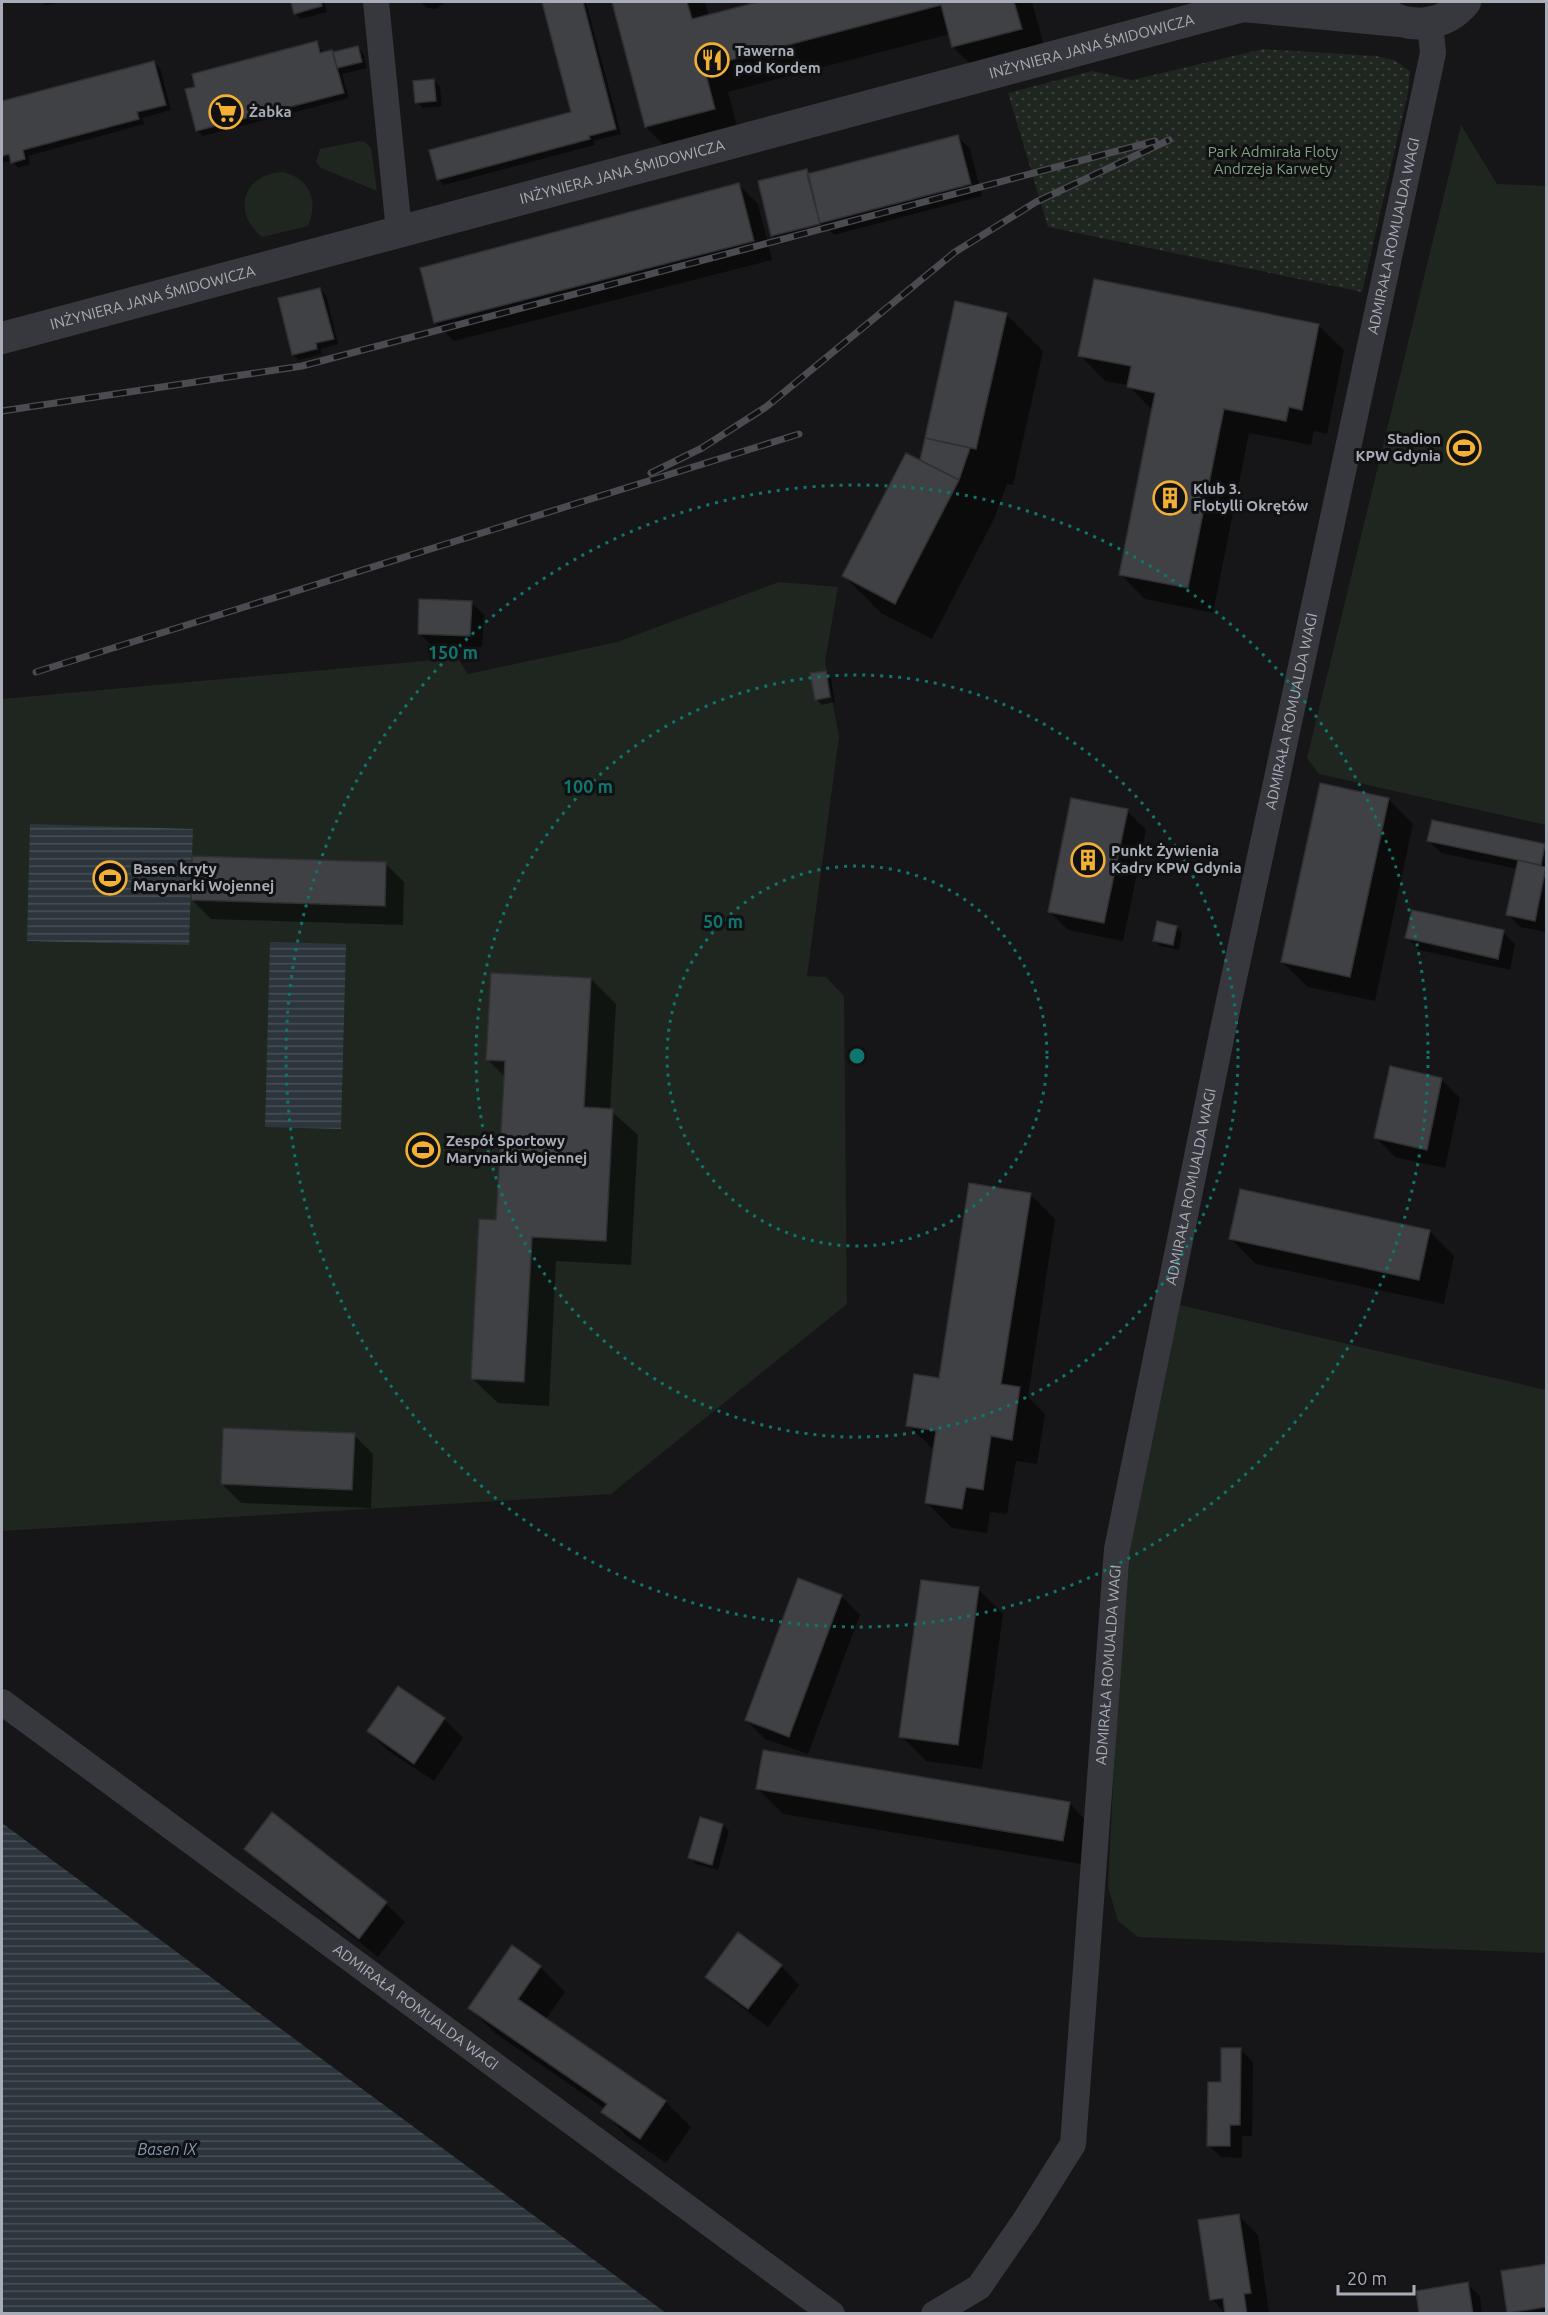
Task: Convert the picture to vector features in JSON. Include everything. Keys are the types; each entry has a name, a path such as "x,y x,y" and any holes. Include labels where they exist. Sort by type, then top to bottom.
{"street":[{"path":"376,2 399,231"},
{"path":"1371,2 1384,13 1399,21"},
{"path":"1430,23 1453,13 1465,2"},
{"name":"INŻYNIERA JANA ŚMIDOWICZA","path":"2,338 1246,4 1430,23"},
{"name":"ADMIRAŁA ROMUALDA WAGI","path":"934,2313 979,2287 1073,2144 1117,1549 1223,1029 1433,53 1430,23"},
{"name":"ADMIRAŁA ROMUALDA WAGI","path":"2,1702 832,2313"}],"green space":[{"name":"Park Admirała Floty Andrzeja Karwety","path":"1263,49 1376,56 1394,60 1410,71 1408,93 1362,292 1048,227 1008,93 1092,71 1132,80"},
{"name":"Stadion KPW Gdynia","path":"1461,125 1497,184 1546,186 1546,825 1319,774 1307,758"},
{"path":"365,142 371,148 377,191 321,168 316,162 320,149"},
{"path":"283,172 292,175 306,185 312,199 311,217 308,226 262,237 252,227 247,217 244,206 246,196 258,179 269,174"},
{"name":"Zespół Sportowy Marynarki Wojennej","path":"779,582 838,587 825,661 839,737 807,976 826,977 844,996 847,1304 611,1494 2,1531 2,699 457,658 468,674 617,642"},
{"path":"1180,1305 1546,1390 1546,1953 1138,1937 1118,1921 1108,1887 1118,1682 1134,1512"}],"water":[{"name":"Basen kryty Marynarki Wojennej","path":"30,824 193,829 189,945 27,941"},
{"path":"270,942 346,944 341,1129 265,1127"},
{"name":"Basen IX","path":"2,1823 666,2313 2,2313"}],"building":[{"path":"291,2 321,2 322,6 294,14"},
{"path":"542,2 583,2 616,129 589,136 590,139 437,180 429,150 571,112"},
{"path":"612,2 687,2 692,19 758,2 1014,2 1022,29 952,47 941,5 704,67 715,109 645,127"},
{"path":"317,41 320,53 332,50 344,93 196,131 185,89 195,87 192,74"},
{"path":"358,46 362,62 337,68 333,52"},
{"path":"154,61 166,105 137,112 139,119 23,150 25,159 11,163 9,154 2,156 2,101"},
{"path":"434,79 436,101 415,103 413,81"},
{"path":"958,135 971,184 820,223 807,174"},
{"path":"807,169 820,224 771,236 758,181"},
{"path":"739,183 754,241 434,323 420,268"},
{"name":"Klub 3. Flotylli Okrętów","path":"1094,279 1319,324 1302,410 1289,407 1286,421 1224,409 1188,588 1119,575 1155,393 1127,387 1131,366 1078,356"},
{"path":"320,288 334,339 316,343 317,349 292,355 278,298"},
{"path":"955,301 1007,313 976,449 925,438"},
{"path":"925,438 970,448 959,480 920,460"},
{"path":"906,453 959,480 895,604 842,576"},
{"path":"419,599 472,601 470,636 418,634"},
{"path":"826,671 830,697 815,700 810,673"},
{"path":"1320,783 1389,798 1350,977 1281,962"},
{"name":"Punkt Żywienia Kadry KPW Gdynia","path":"1071,798 1128,809 1104,923 1048,912"},
{"path":"1432,820 1545,844 1541,865 1427,841"},
{"path":"192,856 386,862 385,906 191,900"},
{"path":"1518,860 1546,867 1535,921 1506,915"},
{"path":"1412,910 1504,930 1498,959 1405,938"},
{"path":"1157,921 1177,926 1173,945 1153,941"},
{"path":"491,973 591,978 584,1107 613,1109 606,1241 532,1237 524,1382 471,1379 479,1219 496,1220 505,1061 486,1060"},
{"path":"1390,1066 1442,1078 1427,1150 1374,1138"},
{"path":"969,1183 1031,1193 1001,1384 1020,1387 1012,1440 991,1436 983,1490 966,1487 962,1509 925,1503 936,1431 906,1426 914,1374 939,1378"},
{"path":"1240,1189 1430,1230 1419,1280 1229,1239"},
{"path":"223,1428 355,1433 352,1490 221,1484"},
{"path":"798,1578 842,1595 789,1737 745,1720"},
{"path":"921,1580 979,1587 958,1745 899,1737"},
{"path":"398,1686 445,1718 414,1764 367,1731"},
{"path":"763,1750 1070,1802 1063,1841 756,1789"},
{"path":"272,1812 387,1902 359,1939 244,1849"},
{"path":"700,1817 723,1824 712,1865 688,1858"},
{"path":"738,1932 782,1965 748,2009 705,1977"},
{"path":"512,1945 541,1966 518,1999 666,2101 640,2139 601,2112 607,2104 468,2008"},
{"path":"1221,2048 1241,2048 1240,2125 1230,2125 1230,2146 1207,2146 1208,2082 1221,2082"},
{"path":"1239,2214 1251,2293 1244,2294 1247,2314 1225,2314 1223,2298 1210,2300 1198,2220"},
{"path":"1546,2264 1546,2307 1507,2313 1501,2271"},
{"path":"1468,2282 1473,2314 1419,2314 1416,2291"}],"railway":[{"path":"651,473 702,448 766,407 955,252 1036,202 1169,140"},
{"path":"2,411 302,366 1155,141"},
{"path":"36,672 799,434"}],"place":[{"name":"Tawerna pod Kordem","path":"712,60"},
{"name":"Żabka","path":"226,112"},
{"name":"Stadion KPW Gdynia","path":"1464,448"},
{"name":"Klub 3. Flotylli Okrętów","path":"1170,498"},
{"name":"Punkt Żywienia Kadry KPW Gdynia","path":"1088,860"},
{"name":"Basen kryty Marynarki Wojennej","path":"110,878"},
{"name":"Zespół Sportowy Marynarki Wojennej","path":"423,1150"}]}
